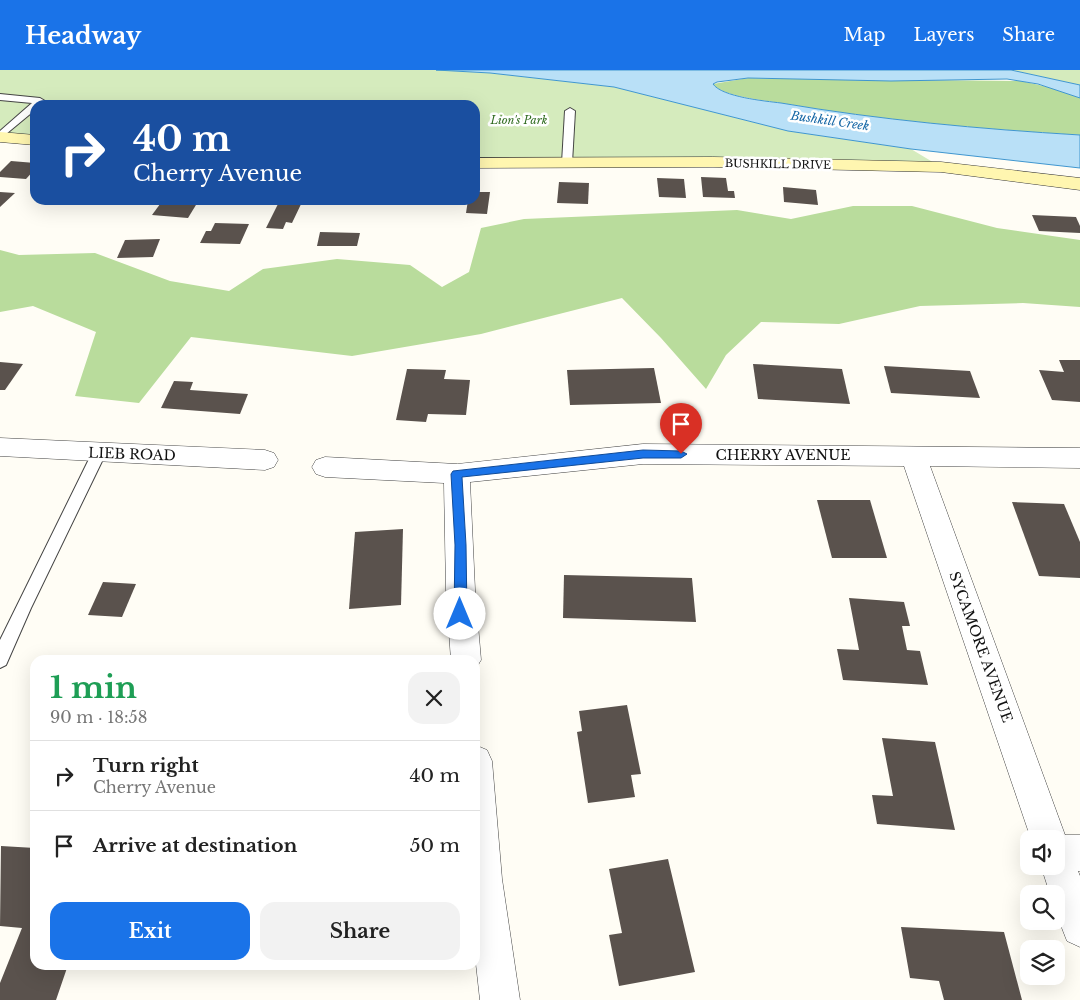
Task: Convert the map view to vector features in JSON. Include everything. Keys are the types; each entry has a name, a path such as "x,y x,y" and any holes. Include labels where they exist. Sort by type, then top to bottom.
{"main road":[{"path":"0,136 30,139"},
{"name":"BUSHKILL DRIVE","path":"480,163 713,162 941,167 1080,184"}],"street":[{"name":"LIEB ROAD","path":"0,447 265,460"},
{"name":"CHERRY AVENUE","path":"456,474 643,454 1080,458"},
{"name":"SYCAMORE AVENUE","path":"913,456 1046,830"},
{"path":"325,467 456,474 460,545 460,614 465,655"},
{"path":"480,827 484,879 500,1000"},
{"path":"1065,853 1080,853"},
{"path":"1062,875 1080,928"}],"lane":[{"path":"0,97 30,100"},
{"path":"0,136 30,110"},
{"path":"567,163 570,111"},
{"path":"0,660 12,630 77,502 99,453"}],"green space":[{"name":"Lion's Park","path":"0,70 436,70 490,73 614,87 788,131 911,149 941,167 480,163 480,100 30,100 30,140 0,137"},
{"path":"1011,70 1080,70 1080,85"},
{"path":"748,78 1021,81 1057,89 1080,98 1080,135 968,127 818,109 735,95 713,84"},
{"path":"853,206 912,206 997,228 1080,240 1080,307 1023,303 920,306 839,324 761,322 726,355 706,389 661,338 622,298 481,334 352,356 191,337 139,403 75,396 96,332 33,306 0,312 0,250 19,255 95,253 170,281 229,291 263,269 337,259 410,265 442,287 469,272 481,228 524,219 737,210 791,219"}],"water":[{"name":"Bushkill Creek","path":"436,70 1011,70 1080,85 1080,98 1038,84 1007,79 891,81 748,78 713,84 725,92 744,98 855,114 968,127 1080,135 1080,168 911,149 788,131 614,87 490,73"}],"building":[{"path":"11,161 30,163 30,175 26,179 0,177 0,172"},
{"path":"701,177 726,178 728,191 734,191 735,198 703,197"},
{"path":"657,178 684,179 686,198 659,197"},
{"path":"559,182 589,183 588,204 557,203"},
{"path":"783,187 816,190 818,205 784,202"},
{"path":"0,192 15,193 0,207"},
{"path":"480,192 490,192 487,214 466,213 467,205 480,205"},
{"path":"159,205 196,205 188,218 152,215"},
{"path":"278,205 301,205 292,223 286,222 283,229 266,228"},
{"path":"1032,215 1076,217 1080,226 1080,233 1039,231"},
{"path":"215,223 249,224 240,244 200,243 206,231 211,231"},
{"path":"320,232 360,233 357,246 317,246"},
{"path":"160,239 153,257 117,258 125,240"},
{"path":"1059,360 1080,360 1080,402 1052,400 1039,370 1064,372"},
{"path":"0,362 23,364 5,390 0,390"},
{"path":"753,364 842,369 850,404 758,399"},
{"path":"884,366 970,371 980,398 891,393"},
{"path":"654,368 661,403 570,405 567,370"},
{"path":"407,369 446,370 444,379 470,380 466,415 428,414 426,422 396,420"},
{"path":"174,381 193,382 190,390 248,394 240,414 161,408"},
{"path":"817,500 870,500 887,558 832,558"},
{"path":"1012,502 1064,504 1080,542 1080,578 1039,576"},
{"path":"403,529 401,605 349,609 355,532"},
{"path":"564,575 692,578 696,622 563,618"},
{"path":"103,582 136,584 122,617 88,615"},
{"path":"849,598 904,602 910,626 902,626 907,650 920,651 928,685 843,680 837,649 859,650"},
{"path":"627,705 641,774 631,775 635,797 588,803 577,732 582,731 579,711"},
{"path":"882,738 935,742 955,830 877,824 872,795 893,796"},
{"path":"1,846 30,848 30,970 66,970 56,1000 0,1000 0,983 22,928 0,926"},
{"path":"668,859 695,972 619,986 609,935 622,933 609,869"},
{"path":"901,927 1004,932 1022,1000 944,1000 939,981 910,978"}],"route":[{"path":"460,614 460,545 456,474 643,454 681,454"}]}
